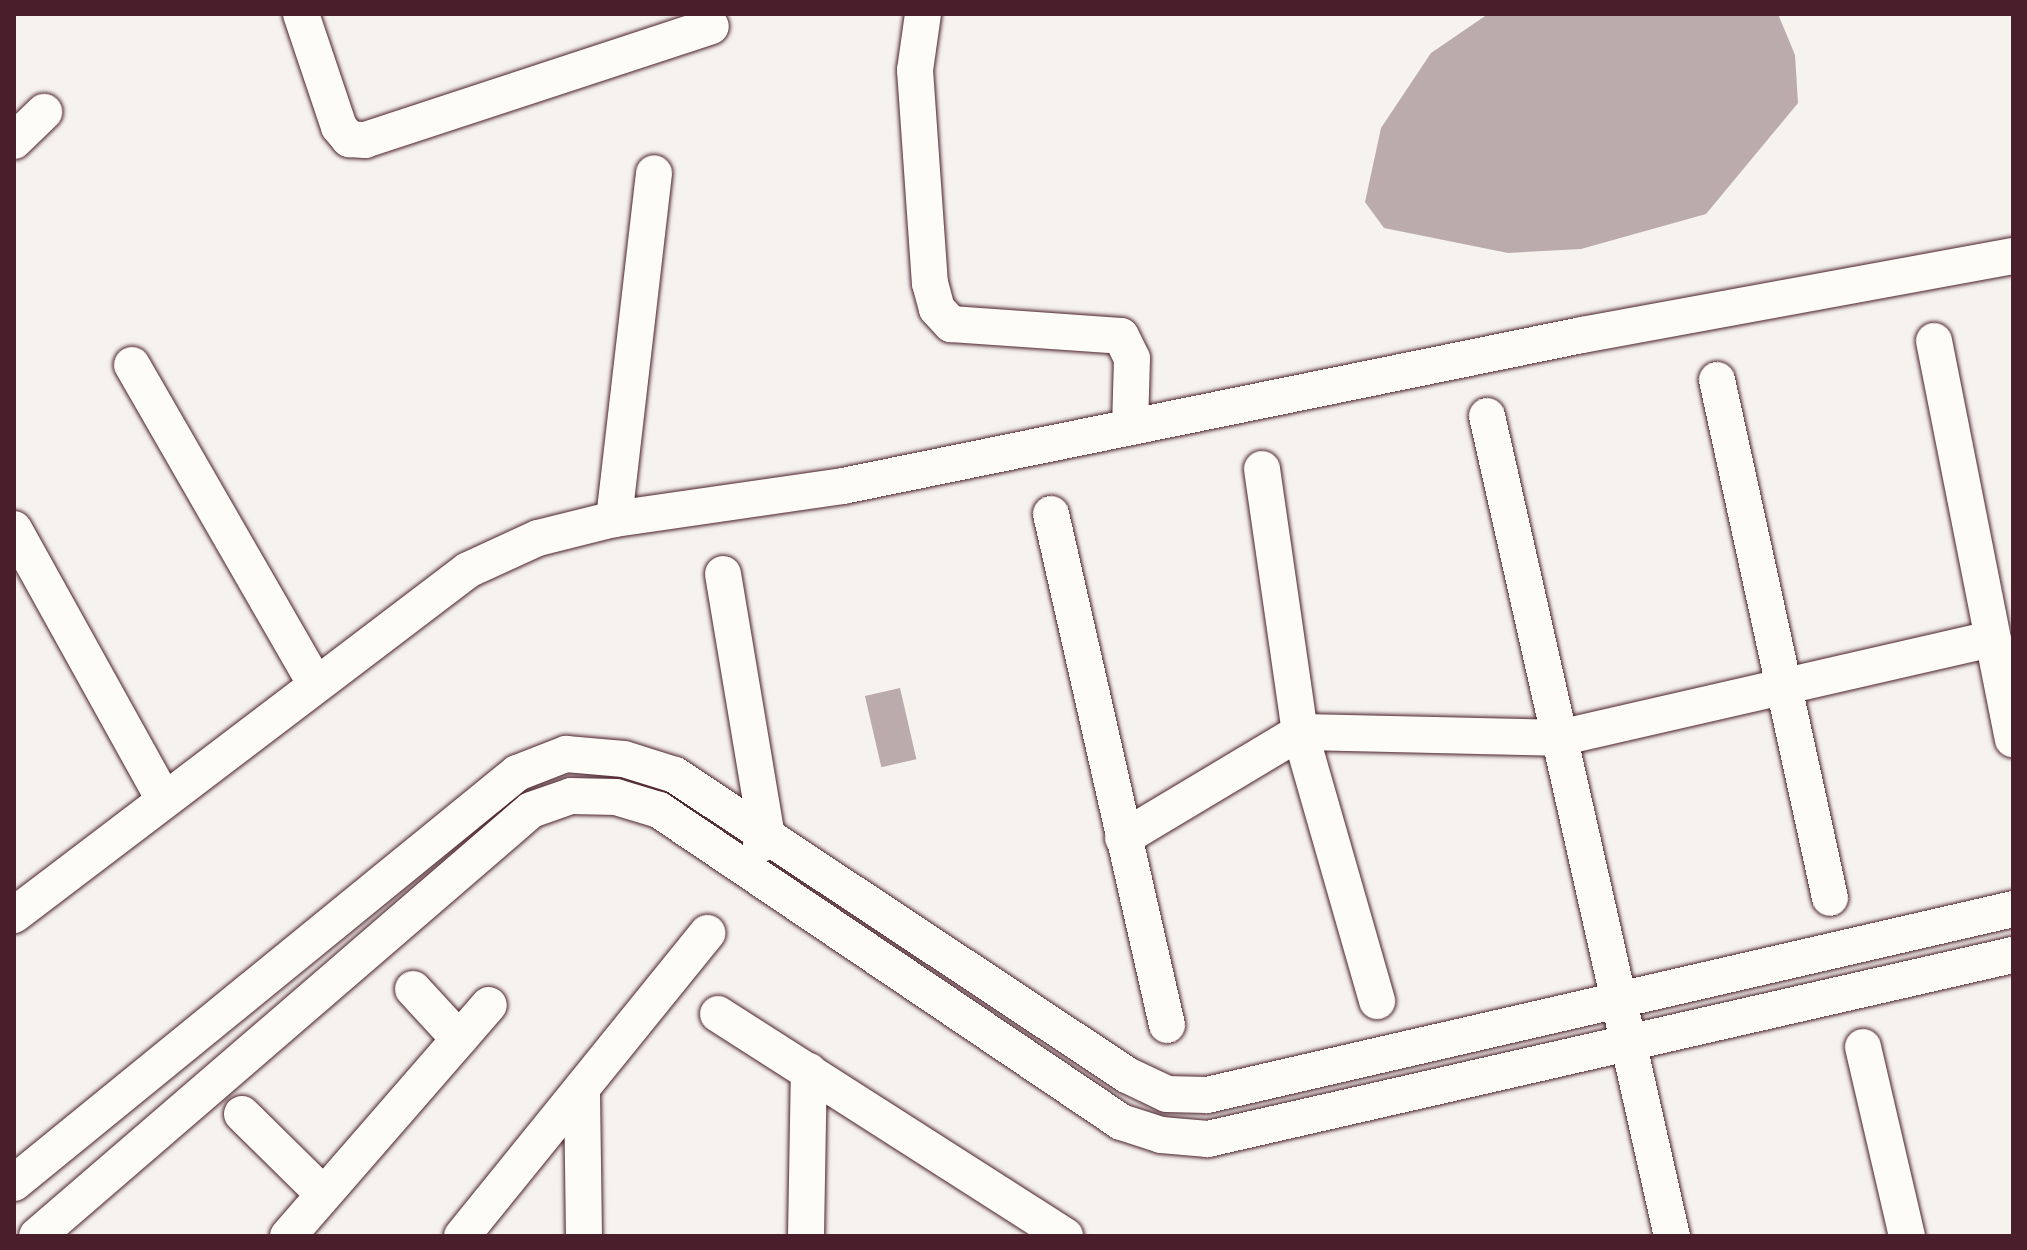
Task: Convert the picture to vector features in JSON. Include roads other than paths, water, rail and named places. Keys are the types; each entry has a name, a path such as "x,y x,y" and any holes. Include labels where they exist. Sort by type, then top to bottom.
{"street":[{"path":"301,14 339,127 349,139 365,140 711,26"},
{"path":"923,14 915,70 937,309 951,324 1121,336 1132,359 1130,427"},
{"path":"14,141 44,112"},
{"path":"614,519 654,173"},
{"path":"14,914 314,682 468,570 538,538 614,519 843,486 1130,427 2013,256"},
{"path":"1934,341 2013,739"},
{"path":"132,365 314,682"},
{"path":"1717,380 1787,683 1830,898"},
{"path":"1487,416 1672,1236"},
{"path":"1262,469 1300,732 1377,1001"},
{"path":"1051,514 1167,1025"},
{"path":"14,529 163,798"},
{"path":"723,574 766,831 752,868"},
{"path":"1123,838 1300,732 1559,738 1787,683 1992,639"},
{"path":"14,1183 517,773 566,754 624,759 675,775 766,831 1127,1075 1167,1094 1207,1095 1618,1003 2013,909"},
{"path":"517,773 531,810"},
{"path":"37,1236 531,810 571,796 616,797 659,810 752,868 1121,1122 1161,1135 1208,1139 2013,955"},
{"path":"462,1236 582,1093 707,933"},
{"path":"1851,948 1862,990"},
{"path":"413,989 459,1039"},
{"path":"288,1236 489,1005"},
{"path":"718,1014 809,1071 1014,1219 1065,1236"},
{"path":"1863,1047 1907,1236"},
{"path":"178,1050 210,1087"},
{"path":"1395,1053 1404,1094"},
{"path":"806,1236 809,1071"},
{"path":"582,1093 584,1236"},
{"path":"242,1114 323,1194"}]}
